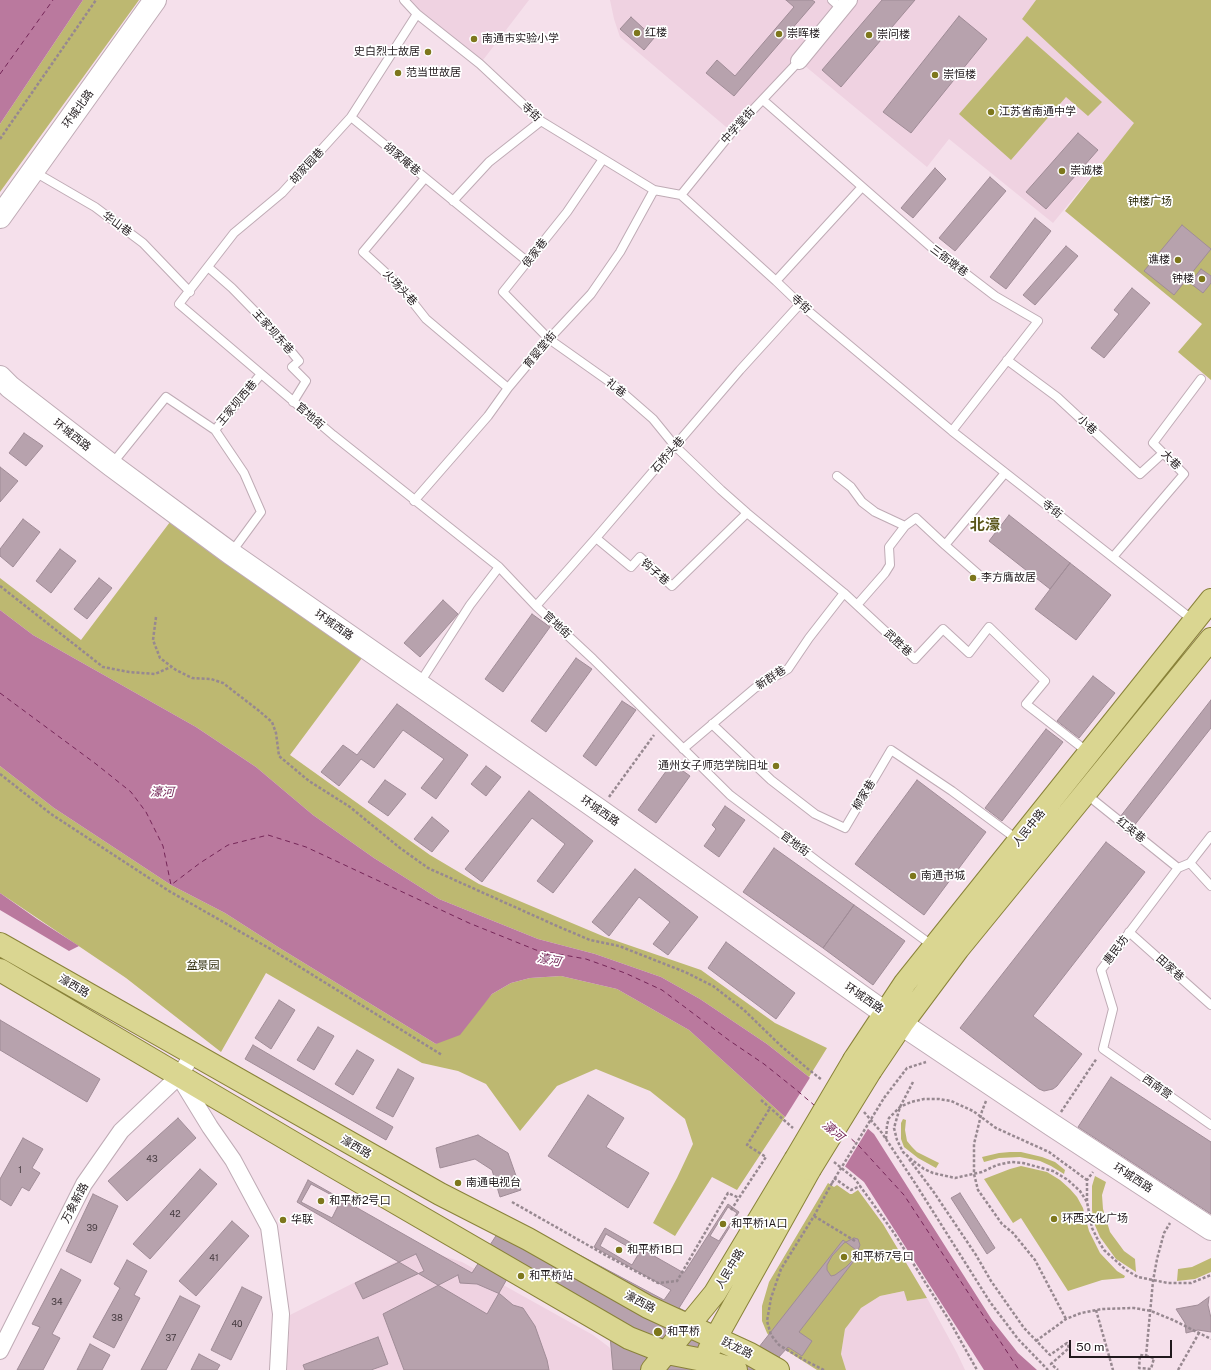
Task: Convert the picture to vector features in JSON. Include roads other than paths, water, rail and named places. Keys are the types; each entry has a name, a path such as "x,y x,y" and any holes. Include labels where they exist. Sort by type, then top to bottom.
{"main road":[{"name":"人民中路","path":"893,1018 905,983 1211,600"},
{"name":"人民中路","path":"652,1370 715,1293 803,1165 893,1018 958,949 1084,792 1210,642"},
{"name":"濠西路","path":"0,944 440,1194 528,1239 648,1307 717,1338"},
{"name":"濠西路","path":"0,970 629,1338 698,1365"},
{"name":"人民中路","path":"698,1365 717,1338 803,1165"},
{"name":"跃龙路","path":"717,1338 778,1370"},
{"name":"跃龙路","path":"698,1365 736,1370"}],"street":[{"name":"环城北路","path":"0,217 155,0"},
{"path":"799,61 841,3"},
{"name":"环城西路","path":"0,377 10,387 111,465 230,553 599,810 893,1018 1052,1125 1211,1229"},
{"name":"万象新路","path":"0,1351 84,1184 121,1132 179,1076 193,1054"},
{"path":"179,1076 210,1127 233,1160 269,1227 281,1314 278,1370"}],"lane":[{"name":"寺街","path":"404,0 417,14 480,64 540,121 654,190 681,195 800,304 952,431 1195,621"},
{"name":"胡家园巷","path":"179,304 190,292 234,233 282,193 352,117 417,14"},
{"name":"中学堂街","path":"681,195 732,132 799,61"},
{"name":"三衙墩巷","path":"763,100 931,247 995,296 1038,321 952,431"},
{"name":"胡家庵巷","path":"352,117 528,262"},
{"path":"453,201 489,162 540,121"},
{"name":"侯家巷","path":"549,339 503,292 567,212 603,159"},
{"name":"华山巷","path":"33,171 95,207 143,243 190,292"},
{"name":"火场头巷","path":"425,178 363,252 400,286 426,319 508,388"},
{"path":"776,281 862,187"},
{"name":"育婴堂街","path":"414,500 488,416 508,388 549,339 591,294 620,252 654,190"},
{"name":"王家坝东巷","path":"208,267 232,288 276,333 299,361 292,367 306,381 293,402"},
{"name":"官地街","path":"179,304 293,402 499,568 730,795 821,864 934,946"},
{"name":"石桥头巷","path":"536,606 676,446 740,370 800,304"},
{"name":"礼巷","path":"549,339 614,385 653,419 676,446"},
{"name":"小巷","path":"1007,360 1057,397 1140,474 1164,453"},
{"name":"王家坝西巷","path":"230,553 261,512 244,473 215,430 261,374"},
{"name":"大巷","path":"1113,557 1184,474 1153,443 1201,379"},
{"path":"111,465 166,397 215,430"},
{"name":"武胜巷","path":"676,446 747,513 844,593 915,659 943,629 969,652 989,627 1045,681 1026,704 1089,753"},
{"path":"945,545 1005,473"},
{"path":"837,476 851,487 862,502 875,512 905,526"},
{"name":"钩子巷","path":"596,538 631,567 640,557 672,586 747,513"},
{"path":"857,605 885,573 890,565 888,548 905,526 916,518 978,574"},
{"path":"419,684 470,605 499,568"},
{"name":"新群巷","path":"683,749 755,688 788,669 809,638 844,593"},
{"name":"柳家巷","path":"712,724 771,780 815,814 845,828 891,750 952,791 1018,840"},
{"name":"红英巷","path":"1084,792 1178,868"},
{"name":"惠民坊","path":"1103,1049 1113,1009 1101,970 1178,868 1190,863 1211,836"},
{"path":"1190,863 1211,886"},
{"name":"田家巷","path":"1129,932 1211,1004"},
{"name":"西南营","path":"1103,1049 1211,1124"}],"water":[{"path":"0,0 83,0 0,124"},
{"name":"濠河","path":"0,610 33,635 196,727 256,767 313,815 374,858 439,899 538,939 595,954 661,977 700,999 767,1044 809,1077 874,1134 992,1320 1018,1353 1037,1370 984,1370 864,1182 785,1117 689,1030 617,989 561,976 530,978 511,983 492,994 460,1035 436,1044 225,913 171,885 54,808 0,766"},
{"path":"0,893 79,946 69,951 0,910"}],"place":[{"name":"红楼","path":"637,33"},
{"name":"崇晖楼","path":"779,34"},
{"name":"崇问楼","path":"869,35"},
{"name":"南通市实验小学","path":"474,39"},
{"name":"史白烈士故居","path":"428,52"},
{"name":"范当世故居","path":"398,73"},
{"name":"崇恒楼","path":"935,75"},
{"name":"江苏省南通中学","path":"991,112"},
{"name":"崇诚楼","path":"1062,171"},
{"name":"谯楼","path":"1178,260"},
{"name":"钟楼","path":"1202,279"},
{"name":"李方膺故居","path":"973,578"},
{"name":"通州女子师范学院旧址","path":"776,766"},
{"name":"南通书城","path":"913,876"},
{"name":"南通电视台","path":"458,1183"},
{"name":"和平桥2号口","path":"321,1201"},
{"name":"环西文化广场","path":"1054,1219"},
{"name":"华联","path":"283,1220"},
{"name":"和平桥1A口","path":"723,1224"},
{"name":"和平桥1B口","path":"619,1250"},
{"name":"和平桥7号口","path":"844,1257"},
{"name":"和平桥站","path":"521,1276"},
{"name":"和平桥","path":"658,1332"}],"district":[{"name":"北濠","path":"985,525"}],"park label":[{"name":"钟楼广场","path":"1150,202"},
{"name":"盆景园","path":"203,966"}]}
